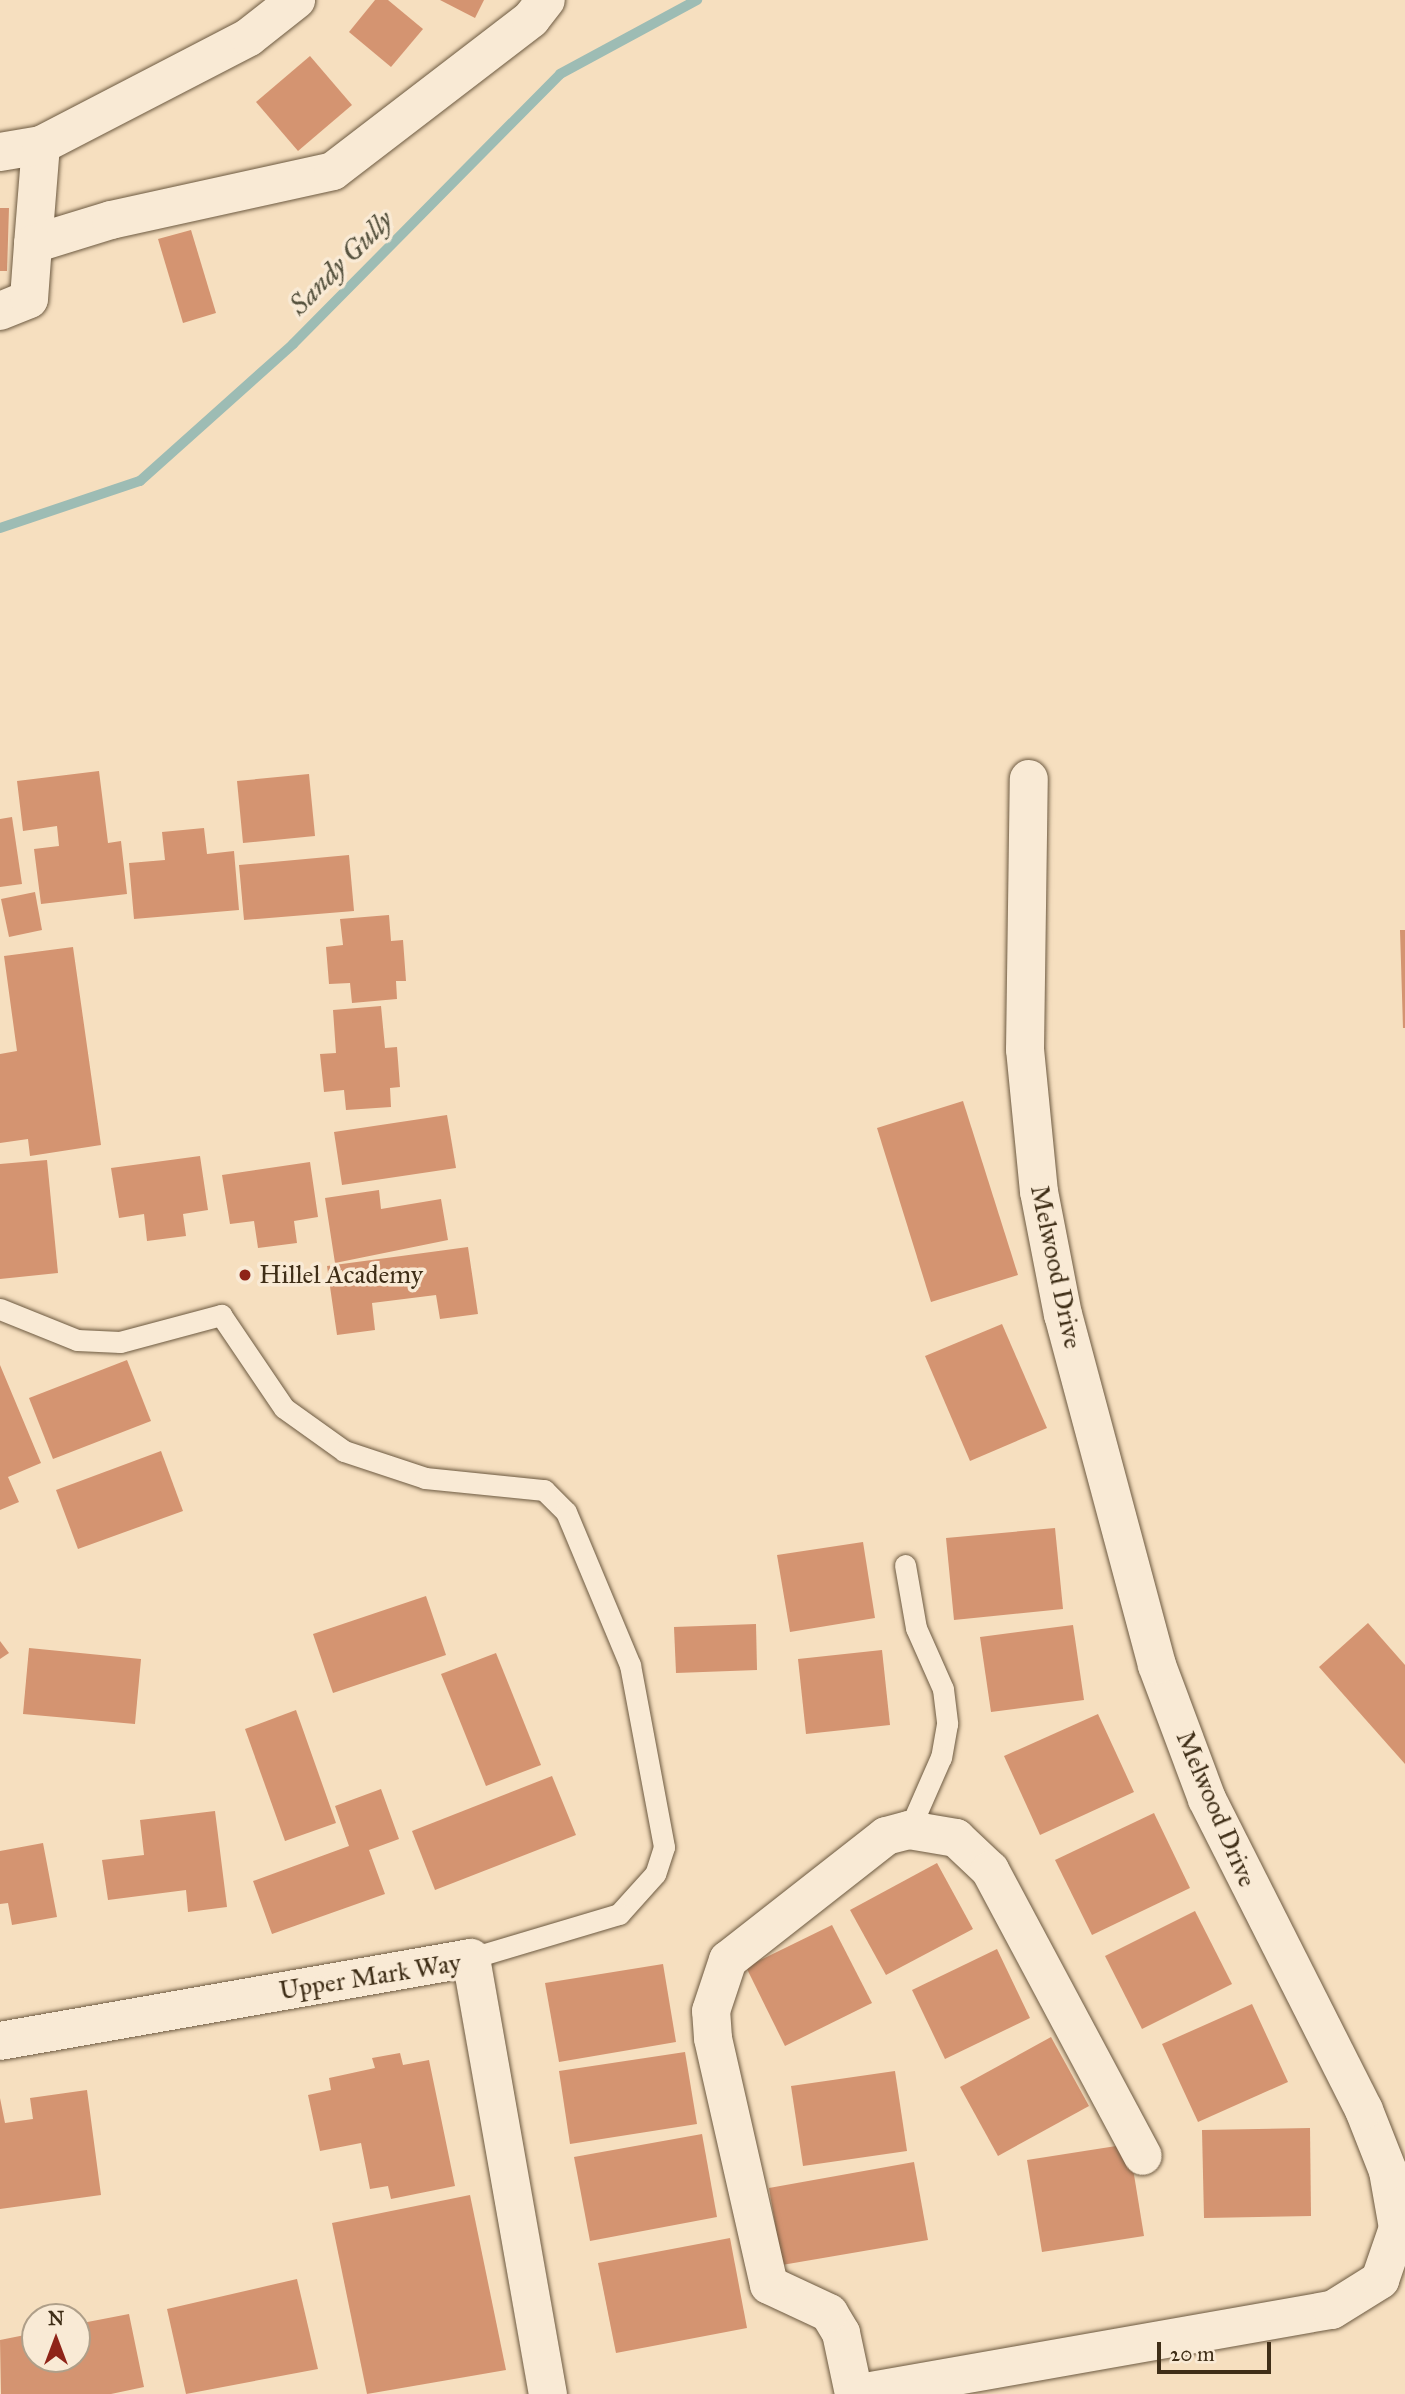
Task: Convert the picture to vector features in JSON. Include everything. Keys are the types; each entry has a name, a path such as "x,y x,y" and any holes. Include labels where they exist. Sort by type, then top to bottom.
{"street":[{"path":"0,152 41,145 249,37 296,0"},
{"path":"33,244 111,220 333,171 531,19 545,0"},
{"path":"0,311 29,299 41,145"},
{"name":"Melwood Drive","path":"854,2394 1332,2310 1393,2289 1398,2228 1388,2171 1364,2110 1207,1800 1157,1665 1063,1315 1039,1192 1025,1049 1029,779"},
{"path":"854,2394 829,2313 769,2285 710,2011 728,1960 866,1850 909,1830 956,1838 990,1870 1143,2156"},
{"name":"Upper Mark Way","path":"0,2040 471,1958 548,2394"}],"lane":[{"path":"0,1309 88,1341 120,1342 221,1315 284,1408 344,1451 425,1478 544,1490 566,1512 630,1665 664,1847 655,1874 619,1914 471,1958"},
{"path":"905,1565 916,1628 943,1689 947,1724 942,1758 909,1830"}],"building":[{"path":"375,0 388,0 423,29 391,67 349,32"},
{"path":"440,0 484,0 475,18"},
{"path":"310,56 352,105 298,151 256,102"},
{"path":"0,208 9,208 7,271 0,271"},
{"path":"191,230 216,313 183,323 158,239"},
{"path":"99,771 108,843 121,841 127,894 41,904 34,849 59,846 57,826 23,831 17,781"},
{"path":"309,774 315,836 243,843 237,781"},
{"path":"12,817 22,884 0,887 0,819"},
{"path":"204,828 207,854 234,851 239,910 134,919 129,863 165,860 162,832"},
{"path":"349,855 354,911 244,920 239,865"},
{"path":"35,892 42,930 9,937 1,899"},
{"path":"389,915 391,941 403,940 406,981 396,981 397,999 352,1003 350,983 329,984 326,947 343,945 340,919"},
{"path":"1400,930 1405,930 1405,1028 1403,1028"},
{"path":"73,947 101,1145 30,1156 28,1139 0,1143 0,1054 17,1051 4,956"},
{"path":"381,1006 385,1048 397,1047 400,1087 390,1088 391,1107 346,1110 344,1090 324,1092 320,1054 336,1053 333,1010"},
{"path":"963,1101 1018,1275 931,1302 877,1128"},
{"path":"447,1115 456,1168 342,1185 334,1132"},
{"path":"200,1156 208,1210 183,1214 186,1236 147,1241 144,1214 119,1218 111,1168"},
{"path":"47,1160 58,1273 0,1279 0,1164"},
{"path":"310,1162 318,1217 294,1221 297,1243 258,1248 254,1221 230,1224 222,1175"},
{"path":"379,1190 381,1209 441,1199 448,1240 335,1263 325,1198"},
{"path":"468,1247 478,1314 440,1319 436,1295 372,1303 375,1330 337,1335 327,1266"},
{"path":"1002,1324 1047,1428 970,1461 925,1356"},
{"path":"127,1360 151,1421 53,1459 29,1398"},
{"path":"0,1365 41,1463 8,1477 19,1502 0,1510"},
{"path":"161,1451 183,1511 78,1549 56,1490"},
{"path":"1055,1528 1063,1609 954,1620 946,1538"},
{"path":"863,1542 875,1618 790,1632 777,1555"},
{"path":"426,1596 446,1655 333,1693 313,1634"},
{"path":"1368,1623 1405,1665 1405,1764 1319,1667"},
{"path":"756,1624 757,1670 676,1673 674,1627"},
{"path":"1073,1625 1084,1700 991,1712 980,1637"},
{"path":"0,1641 9,1653 0,1659"},
{"path":"29,1648 141,1659 135,1724 23,1714"},
{"path":"882,1650 890,1725 806,1734 798,1659"},
{"path":"496,1653 541,1765 486,1786 441,1674"},
{"path":"296,1710 336,1823 285,1841 245,1729"},
{"path":"1098,1714 1134,1792 1040,1835 1004,1756"},
{"path":"552,1776 576,1835 435,1890 412,1831"},
{"path":"381,1789 399,1839 369,1850 385,1894 272,1934 253,1881 349,1846 335,1806"},
{"path":"215,1811 227,1907 188,1912 186,1890 108,1900 102,1860 144,1855 140,1820"},
{"path":"1154,1813 1190,1888 1092,1935 1055,1860"},
{"path":"43,1843 57,1917 12,1925 8,1903 0,1904 0,1851"},
{"path":"937,1863 973,1929 886,1975 850,1910"},
{"path":"1195,1911 1232,1984 1142,2029 1105,1956"},
{"path":"832,1925 872,2003 785,2046 746,1967"},
{"path":"997,1949 1030,2018 945,2059 912,1990"},
{"path":"663,1964 676,2042 559,2062 545,1983"},
{"path":"1252,2004 1288,2082 1198,2122 1162,2044"},
{"path":"1051,2037 1089,2106 998,2156 960,2087"},
{"path":"685,2052 697,2124 570,2144 559,2071"},
{"path":"400,2053 403,2065 429,2060 455,2186 391,2199 388,2186 370,2189 361,2143 320,2151 308,2095 331,2090 329,2078 375,2068 372,2058"},
{"path":"895,2071 907,2151 803,2166 791,2086"},
{"path":"87,2090 101,2195 0,2209 0,2098 5,2123 33,2119 30,2098"},
{"path":"1310,2128 1311,2216 1204,2218 1202,2130"},
{"path":"702,2134 717,2217 590,2241 574,2157"},
{"path":"1129,2144 1144,2236 1042,2252 1027,2160"},
{"path":"914,2162 928,2240 782,2265 769,2188"},
{"path":"470,2195 506,2370 367,2394 332,2223"},
{"path":"730,2238 747,2328 616,2353 598,2263"},
{"path":"297,2279 318,2369 186,2394 167,2309"},
{"path":"129,2314 144,2387 111,2394 1,2394 0,2340 21,2336 21,2373 91,2373 91,2321"}],"waterway":[{"name":"Sandy Gully","path":"0,528 140,481 293,344 560,74 697,0"}],"place":[{"name":"Hillel Academy","path":"245,1275"}]}
